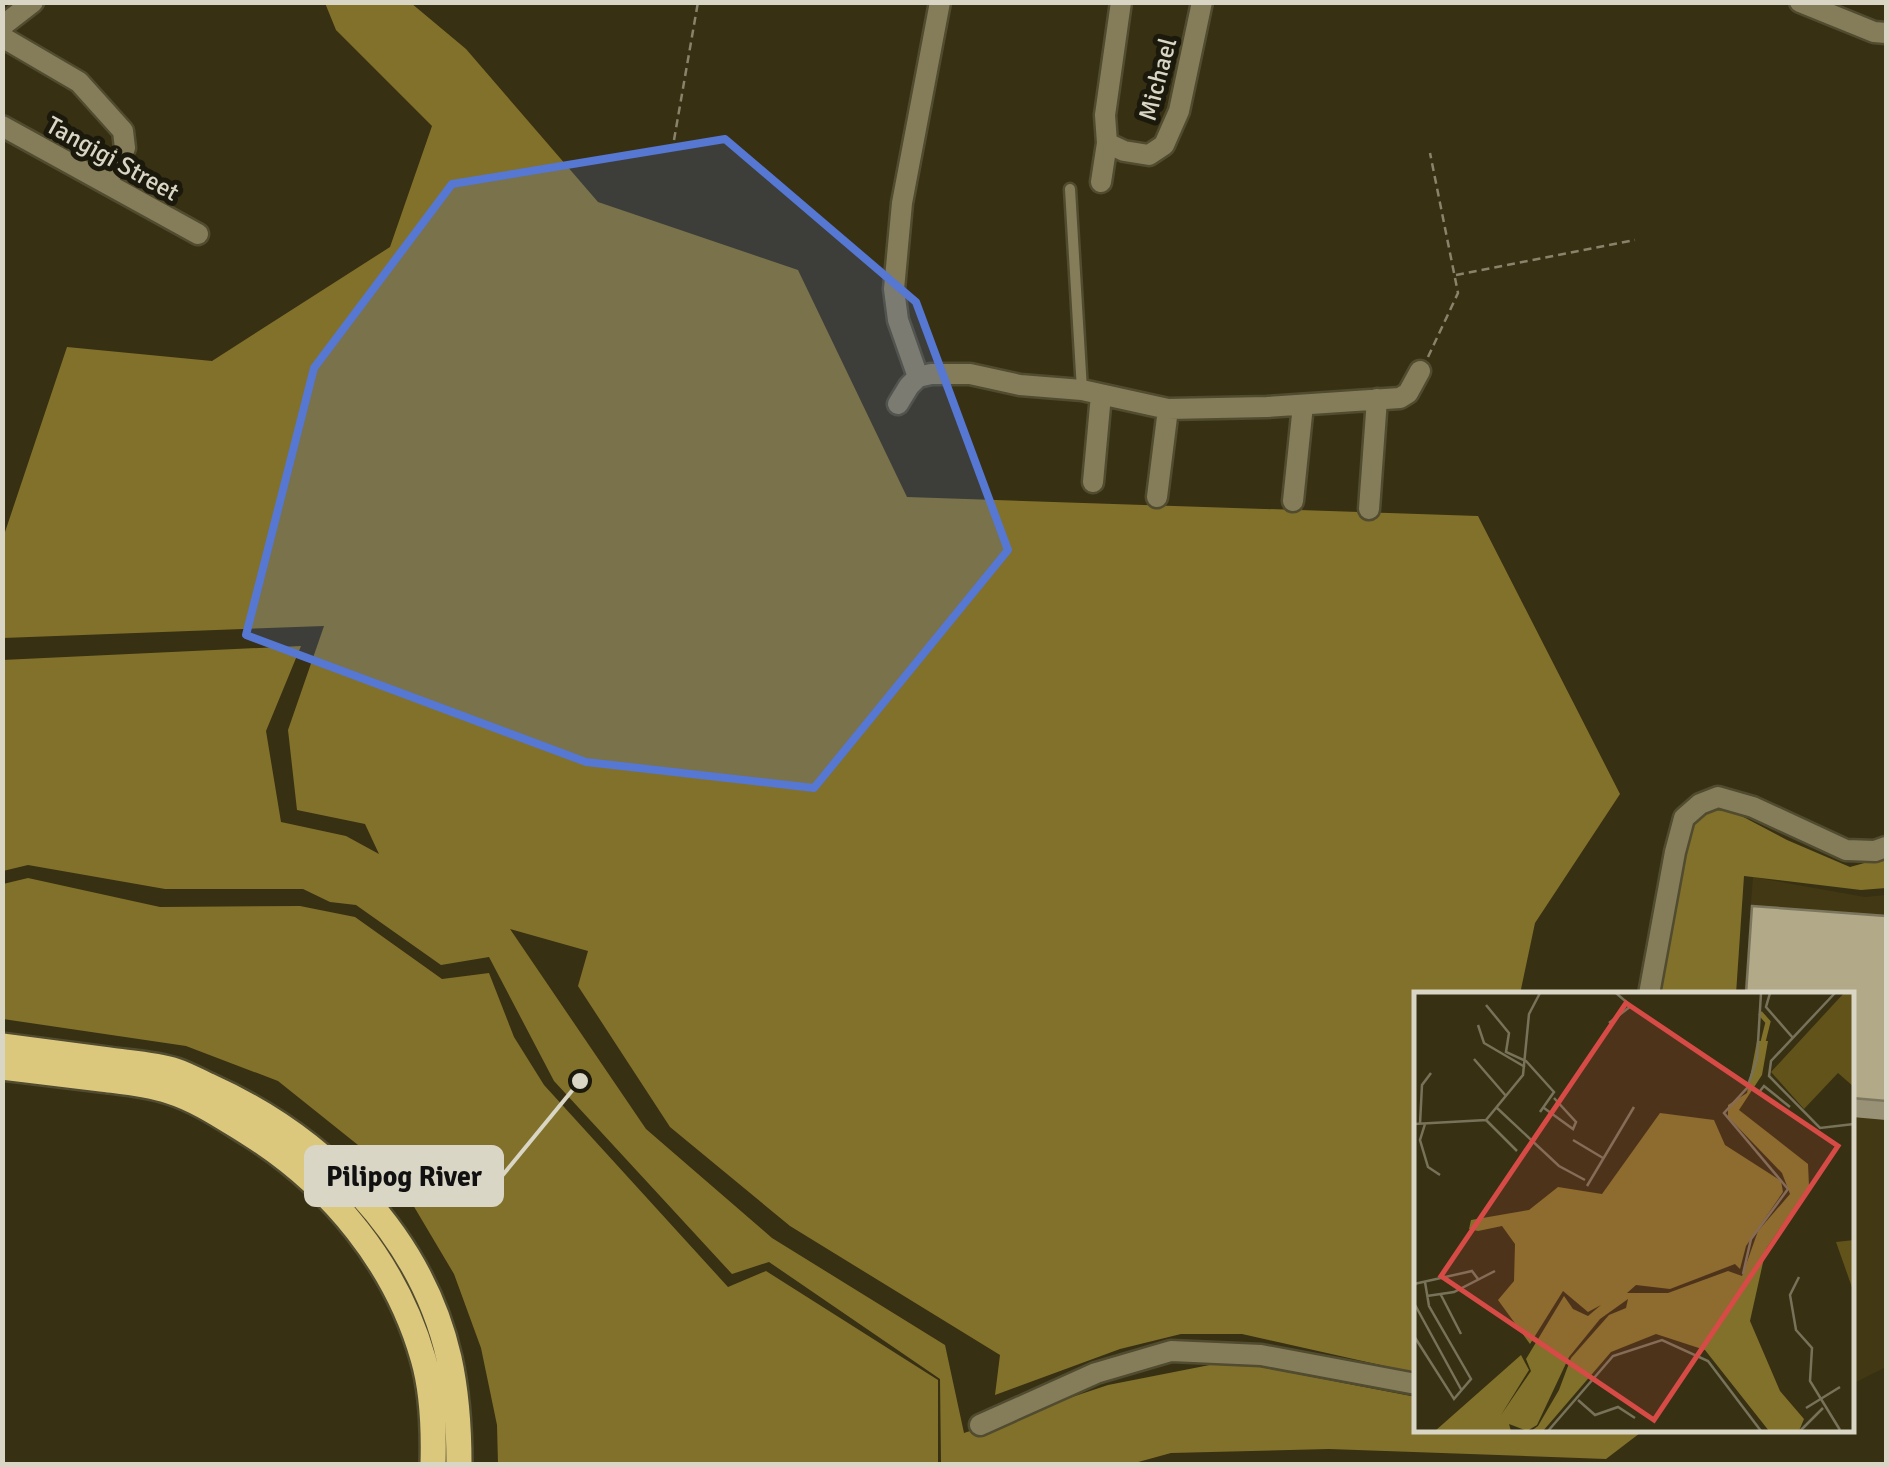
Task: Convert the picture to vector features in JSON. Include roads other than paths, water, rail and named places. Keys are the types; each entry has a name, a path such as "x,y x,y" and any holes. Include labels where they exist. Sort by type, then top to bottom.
{"main road":[{"path":"2,1046 176,1071 242,1101 292,1133 342,1173 384,1220 427,1295 449,1356 459,1416 459,1464"},
{"path":"2,1067 171,1092 204,1106 273,1149 324,1192 363,1236 404,1302 424,1361 434,1423 433,1464"}],"street":[{"path":"2,26 32,2"},
{"path":"918,376 898,320 894,289 902,203 940,2"},
{"name":"Michael","path":"1121,2 1105,114 1107,143 1124,151 1149,155 1164,145 1179,111 1202,2"},
{"path":"1800,2 1874,32 1886,33"},
{"path":"2,37 80,82 122,130 126,148 108,182"},
{"name":"Tangigi Street","path":"2,126 198,234"},
{"path":"1101,182 1107,143"},
{"path":"898,404 918,376 931,374 970,374 1020,385 1092,392 1168,409 1400,398 1420,371"},
{"path":"1092,392 1092,482"},
{"path":"1369,508 1377,399"},
{"path":"1293,500 1303,404"},
{"path":"1157,498 1168,409"},
{"path":"1649,992 1684,818 1700,804 1718,798 1754,807 1846,850 1874,851 1886,847"},
{"path":"980,1425 1096,1373 1171,1352 1261,1355 1414,1384"}],"lane":[{"path":"1070,189 1092,392"}],"place":[{"name":"Pilipog River","path":"580,1081"}]}
